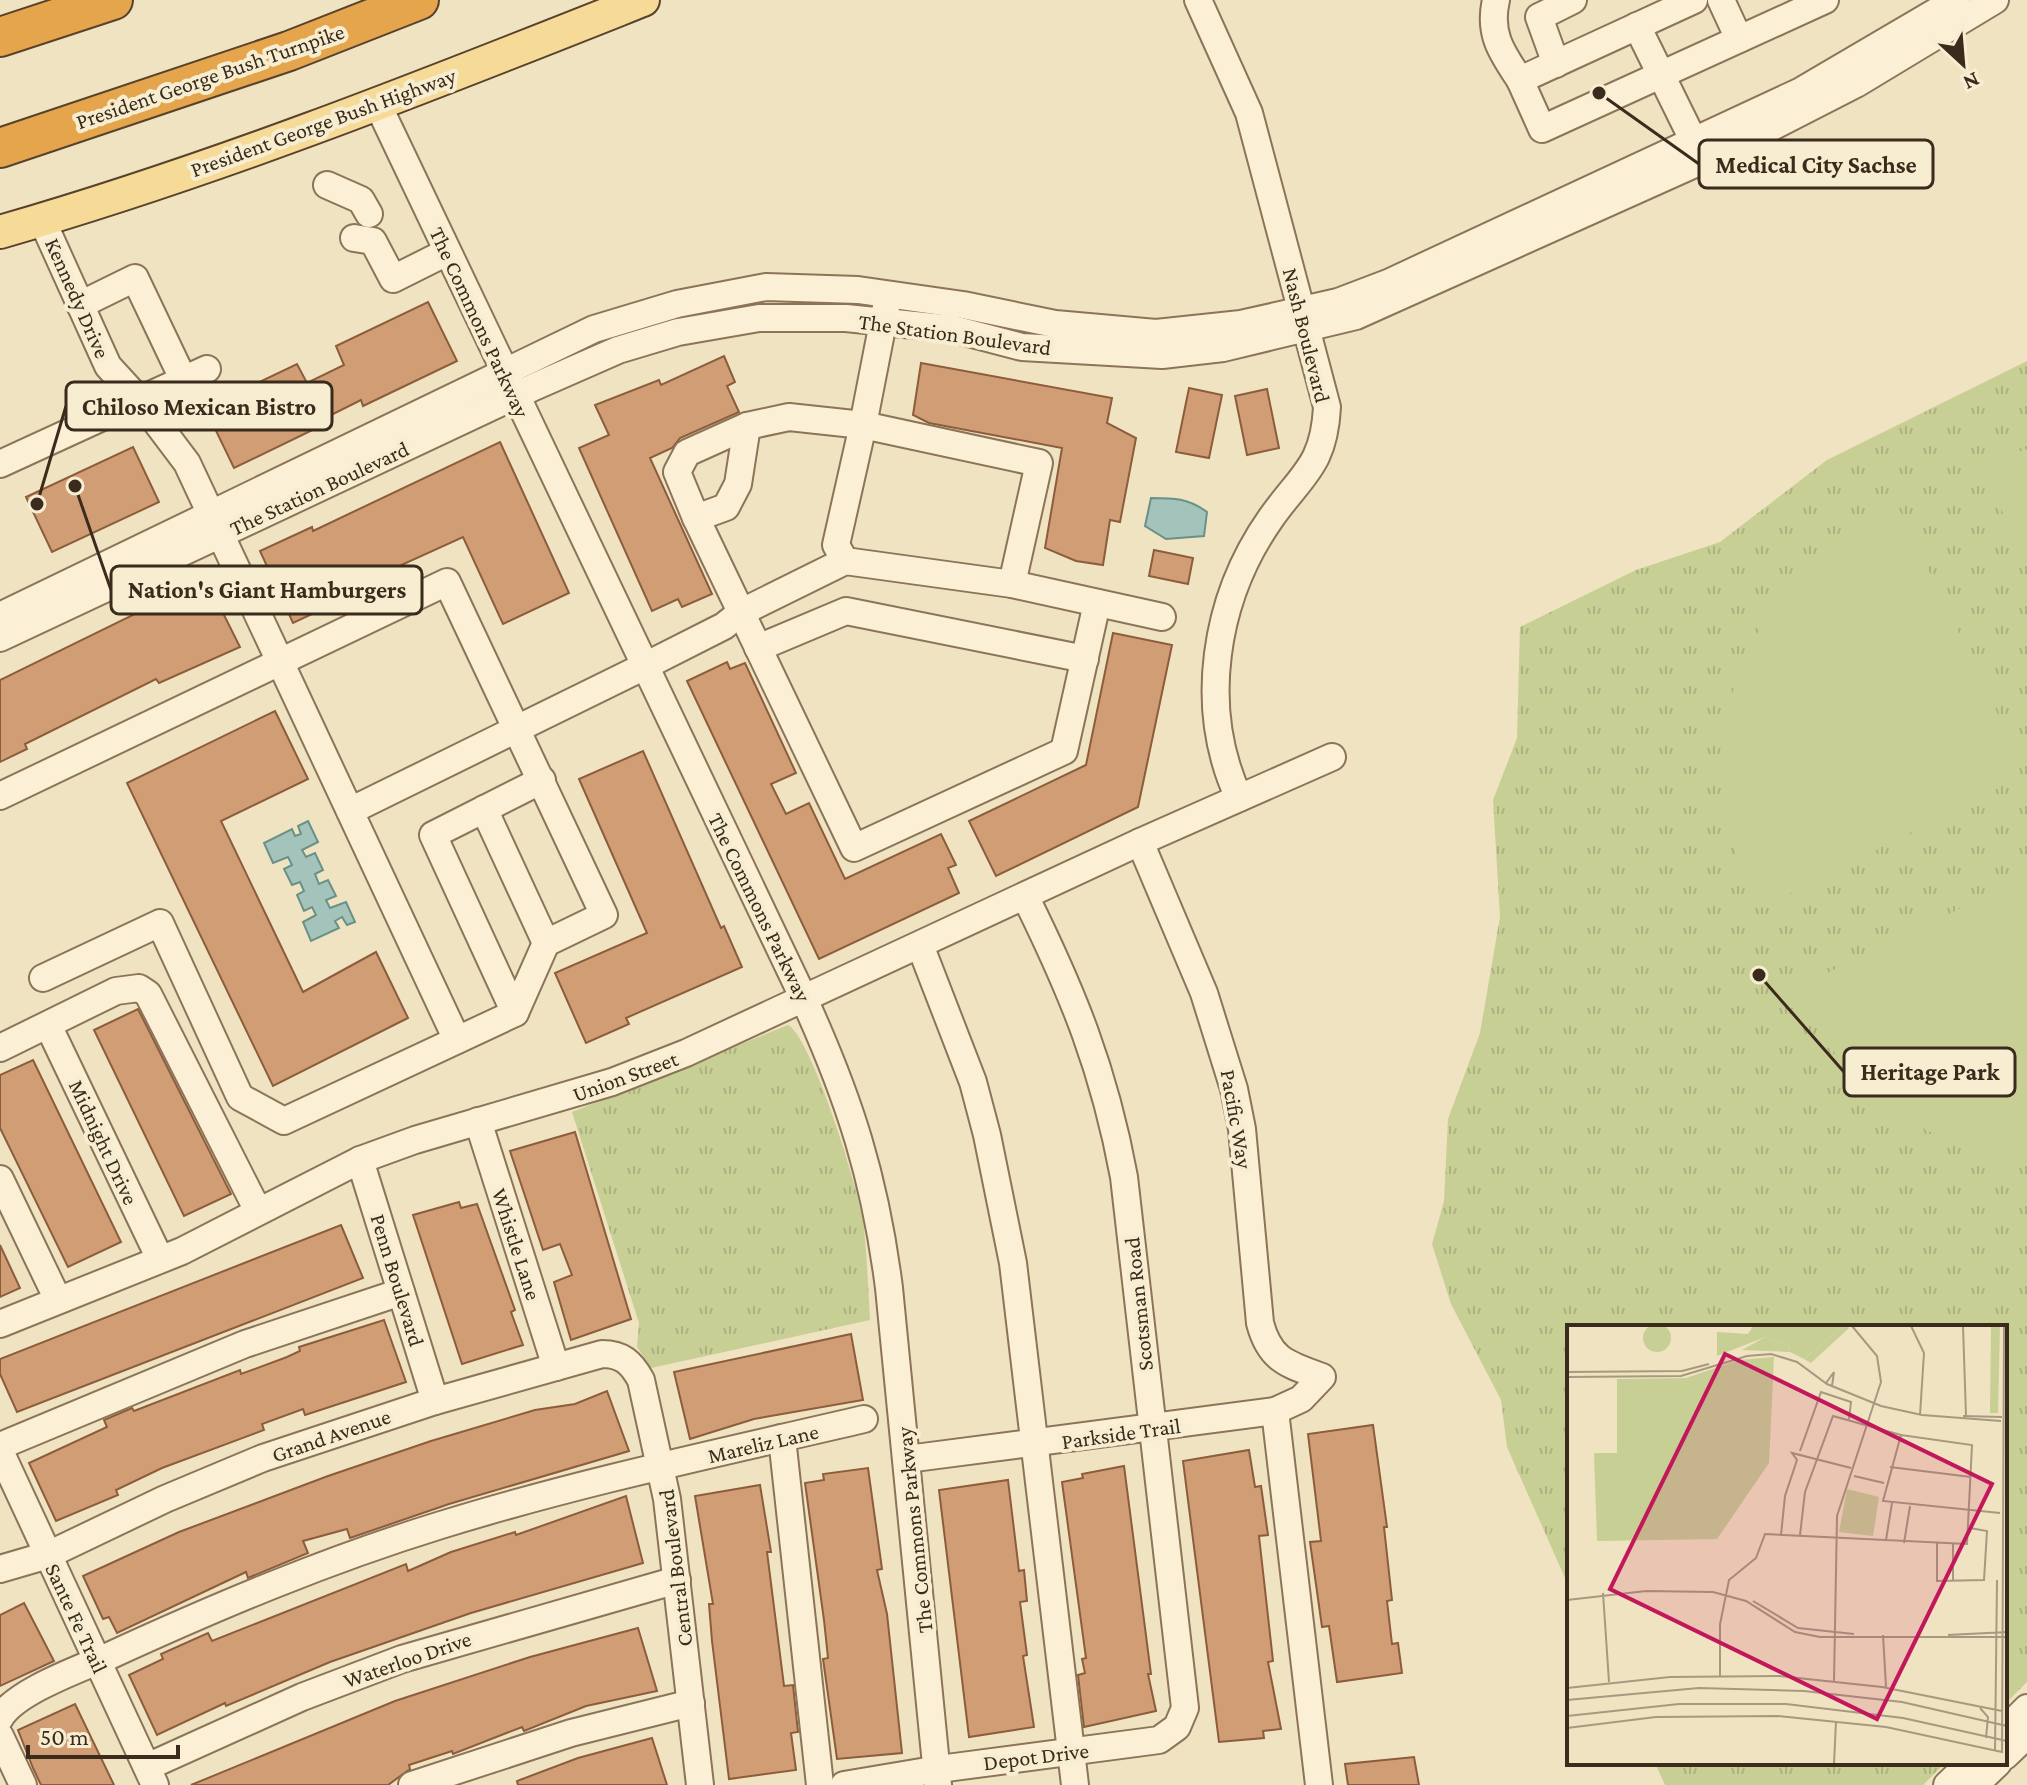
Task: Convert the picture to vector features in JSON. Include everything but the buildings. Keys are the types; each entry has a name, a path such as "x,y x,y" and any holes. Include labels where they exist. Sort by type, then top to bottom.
{"highway":[{"path":"0,37 113,0"},
{"name":"President George Bush Turnpike","path":"0,148 289,51 419,0"}],"main road":[{"name":"President George Bush Highway","path":"0,232 378,105 643,0"}],"street":[{"name":"Nash Boulevard","path":"1198,0 1249,113 1327,407 1323,447 1257,540 1233,594 1217,657 1214,684 1217,735 1228,775 1239,798"},
{"path":"1496,0 1492,16 1495,41 1520,80 1542,129 1825,0"},
{"path":"1556,64 1539,17 1573,0"},
{"path":"1520,80 1694,0"},
{"path":"1721,0 1739,39"},
{"name":"The Station Boulevard","path":"1698,151 1956,0"},
{"name":"The Station Boulevard","path":"0,616 215,525 509,386 678,332 759,318 846,318 953,329 1022,347 1162,355 1223,348 1304,319 1856,84 1995,0"},
{"path":"1637,26 1698,151"},
{"name":"The Commons Parkway","path":"378,105 509,386 804,999 856,1123 886,1262 941,1780"},
{"path":"327,185 361,200 369,214"},
{"name":"Kennedy Drive","path":"42,220 108,366 141,402 187,463 457,1040"},
{"path":"354,238 373,241 393,279 447,252"},
{"path":"80,305 135,278 184,381"},
{"name":"The Station Boulevard","path":"509,386 594,329 677,304 766,287 887,294 963,305 1055,324 1156,333 1304,319"},
{"path":"845,561 836,545 884,322 887,294"},
{"path":"0,464 114,409 141,402 207,369"},
{"path":"1012,584 1039,463 863,425 789,417 747,426 687,453 677,472 740,613 854,848 1064,751 1097,603"},
{"path":"696,518 726,507 738,484 747,426"},
{"name":"The Station Boulevard","path":"0,638 215,525"},
{"path":"350,811 645,666 724,626 740,613 845,561 1012,584 1162,617"},
{"path":"0,796 447,582 604,915 546,943 515,1013 284,1121 240,1097 160,923 43,978"},
{"path":"758,648 846,611 1085,659"},
{"name":"Union Street","path":"0,1324 160,1259 360,1160 612,1082 686,1053 1140,842 1332,757"},
{"path":"515,1013 433,835 542,780"},
{"path":"484,809 546,943"},
{"name":"Pacific Way","path":"1140,842 1204,993 1234,1089 1242,1129 1260,1323 1267,1347 1282,1361 1322,1377"},
{"name":"Scotsman Road","path":"1025,896 1084,1023 1114,1126 1124,1177 1185,1708 1177,1727"},
{"path":"920,945 973,1082 1013,1263 1075,1785"},
{"path":"0,1048 116,991 139,988 148,994 258,1211"},
{"name":"Midnight Drive","path":"48,1025 160,1259"},
{"name":"Whistle Lane","path":"478,1121 556,1367"},
{"name":"Penn Boulevard","path":"360,1160 435,1401"},
{"path":"0,1179 58,1300"},
{"path":"0,1449 232,1349 401,1292"},
{"name":"Grand Avenue","path":"0,1587 48,1555 165,1499 263,1458 435,1401 602,1354 626,1359"},
{"name":"Central Boulevard","path":"626,1359 641,1380 661,1467 700,1785"},
{"name":"Parkside Trail","path":"907,1459 1151,1430 1275,1411 1301,1399 1322,1377"},
{"path":"1275,1411 1319,1785"},
{"name":"Mareliz Lane","path":"0,1718 13,1702 97,1661 195,1616 362,1550 505,1506 864,1419"},
{"path":"782,1438 820,1785"},
{"name":"Sante Fe Trail","path":"0,1449 151,1776"},
{"name":"Grand Avenue","path":"0,1569 48,1555"},
{"name":"Waterloo Drive","path":"151,1776 287,1703 402,1659 677,1580"},
{"path":"412,1785 571,1733 691,1703"},
{"path":"2007,1728 2027,1708"},
{"name":"Depot Drive","path":"844,1785 941,1780 1070,1752 1159,1740 1177,1727"},
{"path":"2007,1754 2027,1735"},
{"path":"0,1736 23,1785"},
{"path":"1947,1785 1968,1765"},
{"path":"1975,1785 1996,1765"}],"green space":[{"path":"2027,361 2027,1682 2007,1702 2007,1325 1567,1325 1567,1582 1507,1447 1501,1400 1451,1304 1432,1244 1444,1201 1448,1119 1480,1033 1500,917 1493,800 1517,738 1520,627 1636,570 1720,542 1827,460"},
{"path":"2027,449 2027,564 1981,467"},
{"path":"1897,505 2019,758 2019,773 2006,784 1761,908 1730,838 1719,757 1739,664 1789,580 1846,530"},
{"path":"2027,876 2027,1160 1969,1148 1942,1138 1892,1109 1849,1070 1830,1047 1799,987"},
{"path":"788,1025 798,1036 821,1084 853,1178 863,1220 870,1320 651,1368 637,1347 639,1323 572,1112"},
{"path":"1656,1765 1943,1765 1923,1785 1665,1785"}],"water":[{"path":"1151,498 1180,500 1207,512 1204,536 1166,539 1145,526"},
{"path":"308,821 318,842 302,850 306,857 315,853 323,870 315,874 319,884 328,880 336,896 326,900 330,908 346,902 355,922 347,925 342,917 335,921 339,928 311,941 303,922 316,915 312,907 304,911 297,895 304,891 300,882 292,885 284,869 292,865 288,857 273,863 264,843 292,829 295,836 301,834 298,826"}],"place":[{"name":"Medical City Sachse","path":"1599,93"},
{"name":"Nation's Giant Hamburgers","path":"75,486"},
{"name":"Chiloso Mexican Bistro","path":"37,504"},
{"name":"Heritage Park","path":"1759,975"}]}
